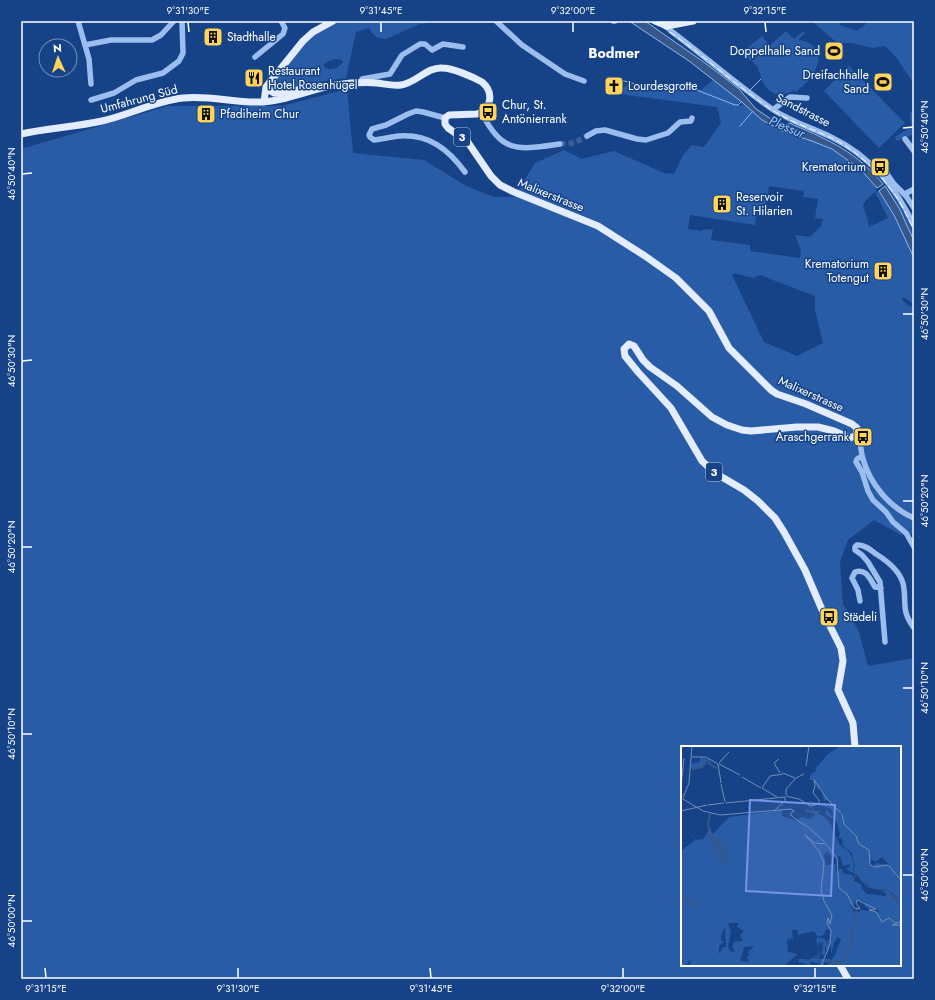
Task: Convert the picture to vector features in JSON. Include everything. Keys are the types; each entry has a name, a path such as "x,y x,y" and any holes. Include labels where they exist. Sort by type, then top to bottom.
{"main road":[{"path":"333,21 313,32 305,39 265,89 264,102 285,99 340,84 361,83 402,85 413,81 434,69 447,68 477,80 486,86 490,100 487,108 481,112"},
{"path":"655,21 667,26 692,21"},
{"path":"269,83 269,91 275,94 318,89"},
{"name":"Umfahrung Süd","path":"21,134 103,121 151,105 178,99 198,97 264,102"},
{"name":"3","path":"446,118 450,114 472,115 481,112"},
{"name":"Malixerstrasse","path":"446,118 446,127 467,141 491,176 500,185 598,226 668,272 682,283 707,308 729,348 771,390 777,394 806,404 854,425 858,430 857,435 850,438 831,430 813,427 756,431 742,430 732,427 712,417 674,383 650,367 643,360 634,346 629,344 624,349 625,356 638,372 672,408 702,461 718,475 744,490 758,501 775,518 786,535 841,648 843,661 838,690 852,720 856,746"},
{"path":"841,966 848,979"}],"street":[{"path":"78,21 90,61 91,84"},
{"path":"85,45 114,40 152,40 161,35 174,21"},
{"path":"91,100 112,94 136,80 163,73 179,61 183,53 182,21"},
{"path":"255,57 284,33 285,28 281,21"},
{"path":"496,21 522,46 565,74 584,81"},
{"name":"Sandstrasse","path":"667,26 671,31 774,110 790,119 842,142 858,154 878,171 890,186 904,205 914,226"},
{"path":"361,83 362,79 390,74 402,55 420,44 425,44 432,50 443,44 463,47"},
{"path":"774,110 790,96 807,98"},
{"path":"446,118 423,112 413,112 386,125 372,129 369,134 374,140 402,136 431,142 448,152 465,172"},
{"path":"481,112 496,136 511,146 524,149 560,144"},
{"path":"586,136 596,131 605,130 640,140 649,139 665,134 680,122 690,121 692,118"},
{"path":"905,140 914,151"},
{"path":"878,171 882,169 885,170 894,184 905,194 914,208"},
{"path":"905,194 914,189"},
{"path":"857,435 860,441 862,456 870,476 881,494 902,512 914,518"},
{"path":"862,456 857,459 856,462 862,472 871,496 893,522 906,533 914,547"},
{"path":"885,642 880,580 871,565 855,550 857,545 863,545 892,565 904,587 905,610 914,628"},
{"path":"860,601 858,590 852,578 855,572 864,572 875,587 881,588"}],"shaded area":[{"path":"333,21 429,21 428,23 420,24 386,39 376,36 369,28 356,32 346,78 280,90 269,89 300,44","holes":["331,60 342,60 343,62 334,69 324,67 324,64"]},
{"path":"812,21 839,21 840,25 857,31 868,21 914,21 914,84 896,57 885,46 872,48 852,43 837,43"},
{"path":"786,31 794,39 804,31 805,33 798,40 809,43 813,46 819,59 815,70 817,73 796,92 794,90 786,94 778,94 773,93 767,88 763,82 758,70 759,69 752,61"},
{"path":"762,36 769,45 750,61 742,52"},
{"path":"849,66 905,123 879,148 824,91"},
{"path":"713,80 740,101 737,104 741,106 743,103 770,125 789,134 822,145 848,160 877,188 875,189 877,192 879,191 894,215 914,258 914,304 903,297 902,300 909,306 914,307 914,534 901,535 874,520 848,540 840,562 843,604 859,632 868,666 914,658 914,979 21,979 21,149 168,106 282,106 347,89 353,153 424,160 468,187 494,197 514,197 535,163 564,150 582,159 614,151 664,173 674,174 683,155 692,145 704,147 721,123 717,107 612,93 612,87 621,89 627,85 650,88 683,86 701,90","holes":["769,186 804,191 803,197 818,199 815,218 823,219 821,226 810,237 795,235 801,250 800,258 750,251 750,245 711,240 713,230 703,229 702,231 688,229 690,215 755,225 758,206 766,207","875,192 888,218 869,227 863,205","734,273 753,278 760,275 815,296 815,310 823,343 797,356 764,342 732,275"]},
{"path":"914,110 914,134 897,141 895,137 911,127 910,112"},
{"path":"886,185 908,220 914,241 899,208 885,186"}],"water":[{"name":"Plessur","path":"629,21 645,21 738,88 756,109 774,121 787,125 790,123 820,136 842,148 853,155 883,184 877,188 860,169 832,149 784,132 762,120 743,103 689,61"},
{"path":"885,186 899,208 914,241 914,258 894,215 879,191"}],"waterway":[{"path":"608,77 648,87 684,85 735,105 738,105 741,102"},
{"path":"750,90 761,79"},
{"path":"740,126 753,111"},
{"path":"912,214 913,218"}],"tunnel":[{"path":"560,144 574,143 587,136"}],"railway":[{"path":"653,21 684,42 772,110 787,119 836,140 859,156 879,174"},
{"path":"876,170 899,200 914,230"}],"place":[{"name":"Stadthalle","path":"213,37"},
{"name":"Doppelhalle Sand","path":"834,51"},
{"name":"Restaurant Hotel Rosenhügel","path":"254,78"},
{"name":"Dreifachhalle Sand","path":"883,82"},
{"name":"Lourdesgrotte","path":"614,86"},
{"name":"Chur, St. Antönierrank","path":"488,112"},
{"name":"Pfadiheim Chur","path":"206,114"},
{"name":"Krematorium","path":"880,167"},
{"name":"Reservoir St. Hilarien","path":"722,204"},
{"name":"Krematorium Totengut","path":"883,271"},
{"name":"Araschgerrank","path":"863,437"},
{"name":"Städeli","path":"829,617"}],"district":[{"name":"Bodmer","path":"614,53"}]}
